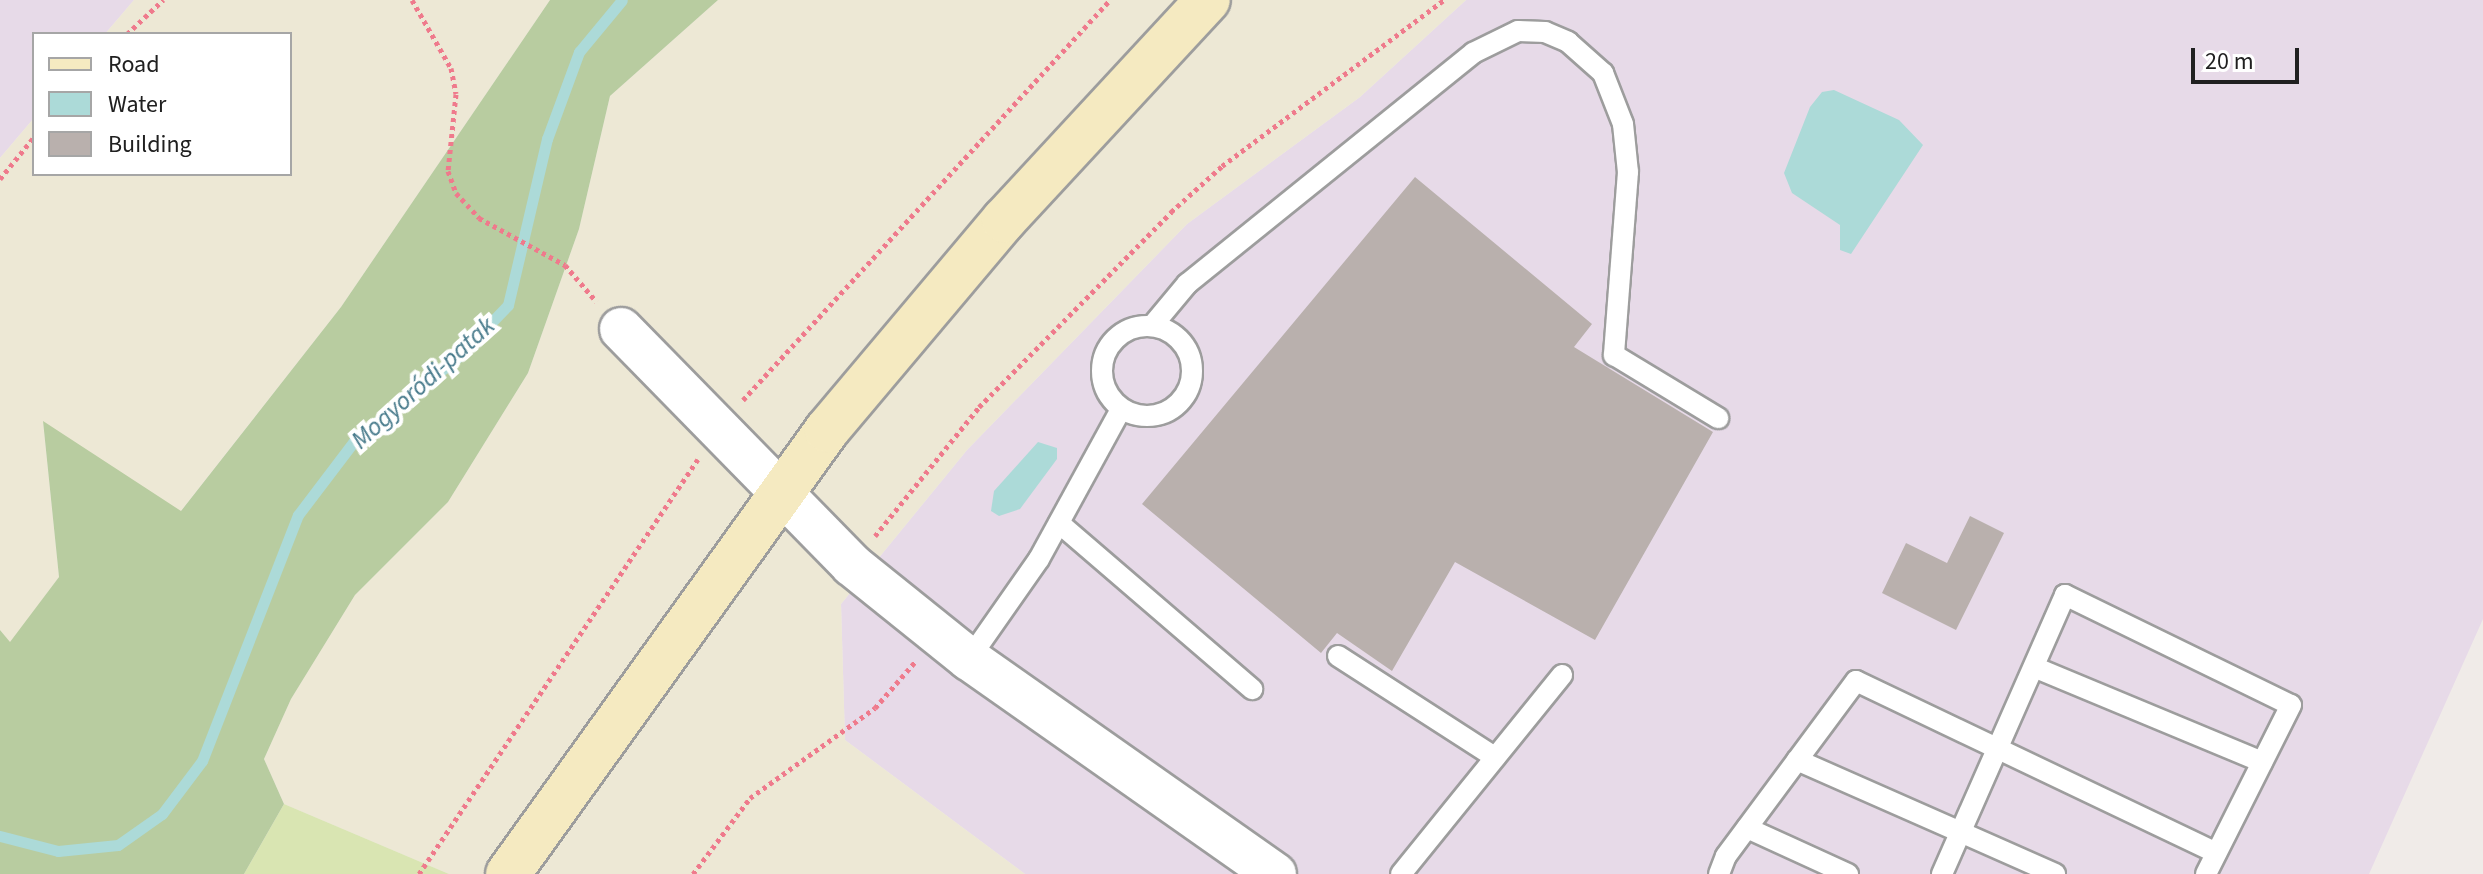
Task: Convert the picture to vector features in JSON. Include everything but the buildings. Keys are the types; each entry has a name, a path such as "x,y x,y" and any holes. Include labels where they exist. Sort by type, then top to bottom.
{"main road":[{"path":"508,874 780,492 1004,220 1208,0"}],"street":[{"path":"621,329 852,565 954,647 1275,874"}],"lane":[{"path":"1152,326 1181,340 1192,359 1192,382 1182,401 1163,413 1142,416 1121,409 1107,392 1101,371 1107,349 1121,333 1152,326 1187,284 1473,53 1507,34 1545,32 1568,42 1603,73 1623,124 1628,172 1614,355 1718,418"},
{"path":"954,647 1059,523 1121,409"},
{"path":"1059,523 1252,689"},
{"path":"1942,874 2065,595 2291,705 2206,874"},
{"path":"1338,656 1495,757"},
{"path":"2034,667 2262,762"},
{"path":"1401,874 1562,675"},
{"path":"1719,874 1747,828 1856,681 2216,853"},
{"path":"1797,760 2055,874"},
{"path":"1747,828 1848,874"}],"path":[{"path":"129,32 163,0"},
{"path":"412,0 451,68 456,94 448,171 456,193 479,218 565,265 621,329"},
{"path":"419,874 719,428 1110,0"},
{"path":"852,565 979,407 1171,212 1222,166 1444,0"},
{"path":"0,179 32,139"},
{"path":"693,874 750,798 954,647"}],"shaded area":[{"path":"0,0 134,0 107,32 32,32 32,120 0,158"},
{"path":"134,0 550,0 341,307 180,512 43,422 59,577 10,643 0,630 0,158 32,120 32,176 292,176 292,32 107,32"},
{"path":"718,0 1466,0 1360,97 1187,224 967,450 841,604 845,740 1025,874 449,874 284,804 264,759 291,699 355,595 448,502 528,373 579,229 610,96"},
{"path":"1466,0 2483,0 2483,619 2369,874 1025,874 845,740 841,604 967,450 1187,224 1360,97"}],"green space":[{"path":"550,0 718,0 610,96 579,229 528,373 448,502 355,595 291,699 264,759 284,804 244,874 0,874 0,630 10,642 59,577 43,421 181,511 341,307"},
{"path":"284,804 449,874 244,874"}],"water":[{"path":"1834,90 1899,120 1923,145 1851,254 1840,250 1840,225 1792,193 1784,173 1810,107 1822,92"},
{"path":"1038,442 1057,448 1057,459 1020,509 999,516 991,511 994,491"}],"waterway":[{"name":"Mogyoródi-patak","path":"0,836 58,851 118,845 162,814 202,761 298,515 355,440 458,357 508,305 547,139 579,52 622,0"}]}
